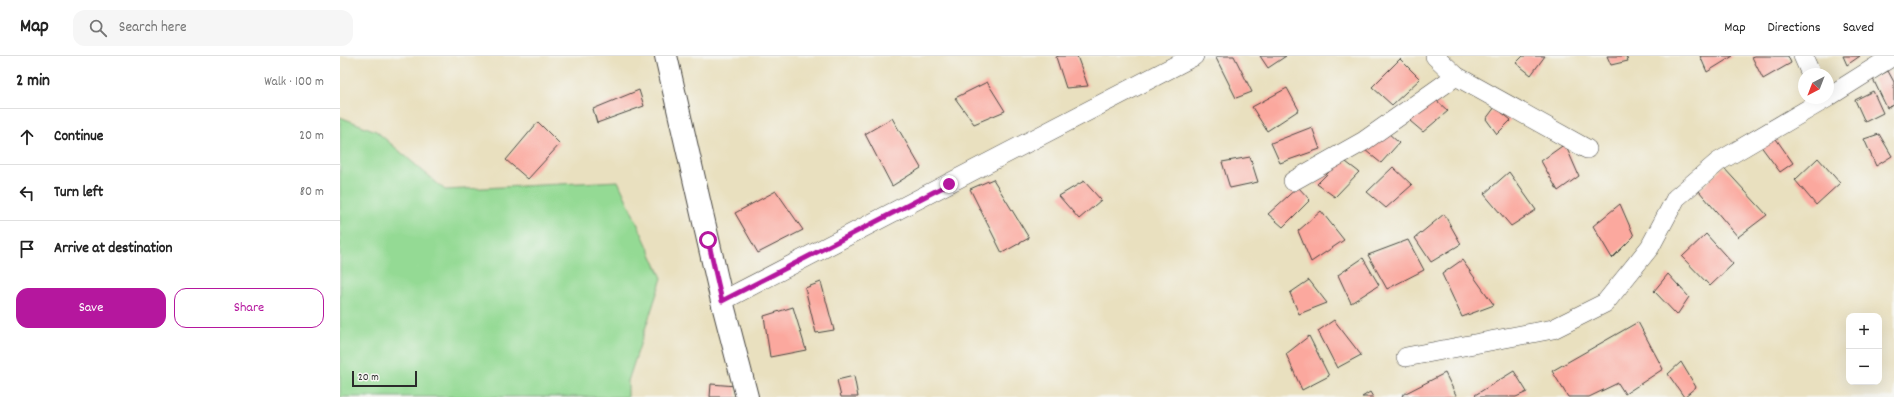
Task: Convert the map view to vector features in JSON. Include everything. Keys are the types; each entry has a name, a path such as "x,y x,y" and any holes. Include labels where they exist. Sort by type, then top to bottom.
{"street":[{"path":"666,56 722,301 747,397"},
{"path":"722,301 1194,56"},
{"path":"1435,56 1456,76 1587,149"},
{"path":"1802,56 1808,68"},
{"path":"1834,92 1893,56"},
{"path":"1293,180 1364,142 1456,76"},
{"path":"1406,357 1552,330 1605,303 1650,246 1676,198 1718,162 1815,104"}],"green space":[{"path":"340,117 376,131 445,190 618,181 662,278 628,381 628,397 340,397"}],"building":[{"path":"1077,56 1088,86 1066,88 1056,57"},
{"path":"1215,56 1234,56 1252,92 1236,98"},
{"path":"1260,56 1286,56 1268,68"},
{"path":"1523,56 1545,56 1531,75 1516,63"},
{"path":"1607,56 1626,56 1628,61 1611,65"},
{"path":"1700,56 1733,56 1707,72"},
{"path":"1788,56 1791,63 1763,79 1752,57"},
{"path":"1843,56 1860,56 1847,65"},
{"path":"1400,59 1420,79 1392,105 1372,87"},
{"path":"1888,71 1894,82 1894,105 1887,108 1873,79"},
{"path":"987,82 1005,111 974,124 955,98"},
{"path":"1287,88 1299,110 1267,131 1252,107"},
{"path":"639,90 644,106 597,123 593,109"},
{"path":"1873,91 1883,113 1865,122 1855,100"},
{"path":"1435,99 1448,111 1423,132 1410,121"},
{"path":"1495,107 1511,120 1497,134 1486,119"},
{"path":"892,118 921,168 892,186 865,134"},
{"path":"538,122 560,144 528,179 506,160"},
{"path":"1312,127 1320,149 1280,163 1271,143"},
{"path":"1386,131 1399,143 1381,163 1365,150"},
{"path":"1879,134 1892,156 1876,166 1864,139"},
{"path":"1774,136 1793,163 1780,172 1760,145"},
{"path":"1565,144 1579,176 1558,191 1541,161"},
{"path":"1250,157 1258,182 1230,188 1222,162"},
{"path":"1818,158 1840,183 1816,205 1795,180"},
{"path":"1342,159 1359,172 1335,197 1317,184"},
{"path":"1393,167 1412,185 1386,208 1367,192"},
{"path":"1723,167 1767,215 1738,237 1699,191"},
{"path":"1509,172 1536,210 1511,226 1484,194"},
{"path":"993,179 1029,238 1002,253 970,189"},
{"path":"1084,181 1101,200 1079,219 1059,196"},
{"path":"1298,187 1310,200 1283,227 1268,214"},
{"path":"776,191 803,230 758,253 735,213"},
{"path":"1620,204 1634,236 1612,258 1593,226"},
{"path":"1321,211 1344,240 1311,262 1298,231"},
{"path":"1444,214 1461,244 1431,262 1415,238"},
{"path":"1706,234 1733,264 1710,286 1682,257"},
{"path":"1408,240 1424,270 1387,289 1368,255"},
{"path":"1363,258 1379,285 1351,303 1338,275"},
{"path":"1462,260 1494,305 1462,317 1442,274"},
{"path":"1668,274 1689,297 1677,315 1654,291"},
{"path":"1309,280 1327,303 1299,314 1290,293"},
{"path":"821,282 834,330 816,333 805,288"},
{"path":"793,307 806,350 770,357 764,316"},
{"path":"1334,320 1361,355 1337,368 1318,331"},
{"path":"1638,322 1663,369 1625,394 1618,383 1589,397 1568,397 1552,371"},
{"path":"1309,336 1329,376 1302,390 1286,354"},
{"path":"1681,362 1696,387 1684,397 1668,374"},
{"path":"1514,371 1527,392 1516,397 1476,397 1475,395"},
{"path":"1445,373 1457,397 1403,397 1402,395"},
{"path":"854,376 858,397 841,397 837,380"},
{"path":"711,384 736,386 736,397 710,397"},
{"path":"1370,392 1373,397 1362,397"}],"route":[{"path":"708,240 722,301 949,184"}]}
